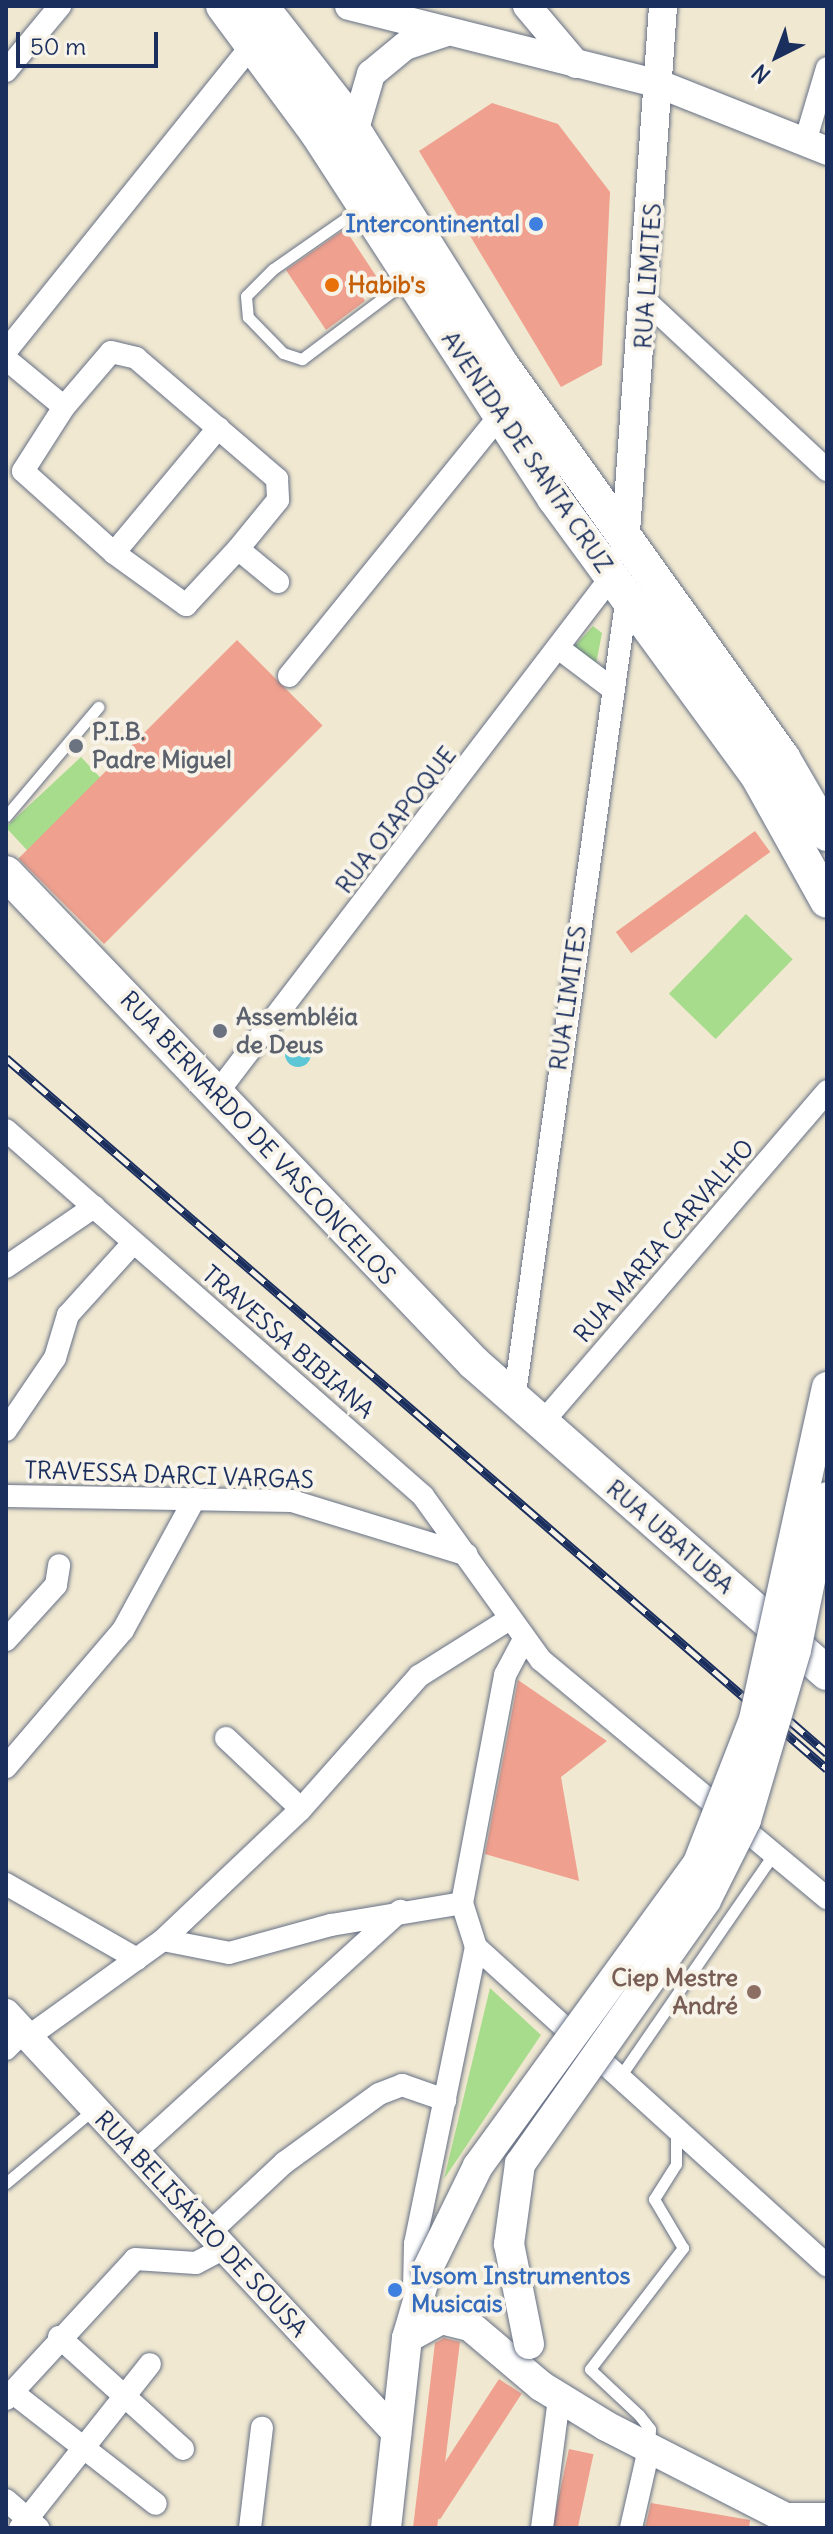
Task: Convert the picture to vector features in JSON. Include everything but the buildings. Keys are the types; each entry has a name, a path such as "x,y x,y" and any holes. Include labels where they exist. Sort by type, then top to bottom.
{"main road":[{"name":"AVENIDA DE SANTA CRUZ","path":"223,6 254,43 356,193 498,418 621,573 783,758 827,834"},
{"name":"AVENIDA DE SANTA CRUZ","path":"261,6 354,129 621,573 772,797 827,901"},
{"name":"RUA BERNARDO DE VASCONCELOS","path":"6,873 514,1400"},
{"path":"386,2528 410,2324 427,2270 478,2166 698,1863 754,1719 827,1387"},
{"name":"RUA UBATUBA","path":"514,1400 827,1673"},
{"path":"550,2392 529,2344 509,2244 520,2164 706,1900 746,1820 796,1650 827,1497"},
{"path":"410,2324 454,2319 550,2392 717,2486 786,2518 827,2518"},
{"path":"717,2486 753,2528"}],"street":[{"path":"6,71 60,6"},
{"path":"349,6 444,33 659,84 816,147 827,68"},
{"path":"498,45 521,31 525,6"},
{"path":"525,6 576,64"},
{"name":"RUA LIMITES","path":"514,1400 610,687 648,303 663,6"},
{"path":"356,193 354,129 359,99 387,56 444,33"},
{"path":"6,351 254,43"},
{"path":"648,303 827,470"},
{"path":"118,350 218,428 282,487 238,549 186,605 114,553 23,471 64,407 118,350"},
{"path":"6,359 64,407"},
{"path":"289,676 498,418"},
{"path":"114,553 218,428"},
{"path":"238,549 278,582"},
{"name":"RUA OIAPOQUE","path":"217,1093 621,573"},
{"path":"561,650 610,687"},
{"name":"RUA MARIA CARVALHO","path":"541,1424 827,1091"},
{"name":"TRAVESSA BIBIANA","path":"6,1130 384,1459 440,1515 523,1641 827,1898"},
{"path":"6,1267 94,1207"},
{"path":"6,1430 55,1358 68,1315 133,1243"},
{"name":"TRAVESSA DARCI VARGAS","path":"6,1496 195,1498 330,1507 467,1555"},
{"path":"6,1767 123,1630 195,1498"},
{"path":"6,1640 56,1585 59,1565"},
{"path":"16,2033 163,1940 301,1809 419,1676 508,1620"},
{"path":"410,2324 415,2244 476,1947 462,1903 505,1675 523,1641"},
{"path":"226,1738 301,1809"},
{"path":"6,1884 137,1959"},
{"path":"163,1940 229,1953 400,1911 462,1903"},
{"path":"134,2153 400,1911"},
{"path":"476,1947 827,2265"},
{"name":"RUA BELISÁRIO DE SOUSA","path":"16,2033 95,2108 397,2434"},
{"path":"156,2504 9,2396 59,2337 135,2259 196,2263 284,2163 379,2094 402,2085 445,2100"},
{"path":"59,2337 123,2399 183,2449"},
{"path":"6,2500 28,2525 150,2364"},
{"path":"542,2528 550,2392"},
{"path":"250,2528 262,2428"},
{"path":"631,2528 649,2449"}],"lane":[{"path":"356,193 246,296 248,317 283,353 302,359 410,278"},
{"path":"6,816 98,707"},
{"path":"618,2078 775,1852"},
{"path":"6,2183 95,2108"},
{"path":"649,2449 650,2429 590,2369 683,2248 654,2199 676,2164 676,2129"}],"green space":[{"path":"593,626 602,633 595,669 570,651"},
{"path":"81,757 113,791 38,862 6,827"},
{"path":"746,914 793,959 716,1039 669,994"},
{"path":"490,1988 541,2035 444,2179"}],"water":[{"path":"298,1041 307,1045 311,1054 307,1063 298,1067 289,1063 285,1054 289,1045"}],"railway":[{"path":"6,1058 827,1769"},
{"path":"790,1721 827,1753"}],"place":[{"name":"Intercontinental","path":"536,224"},
{"name":"Habib's","path":"332,285"},
{"name":"P.I.B. Padre Miguel","path":"76,746"},
{"name":"Assembléia de Deus","path":"220,1031"},
{"name":"Ciep Mestre André","path":"754,1992"},
{"name":"Ivsom Instrumentos Musicais","path":"395,2290"}]}
